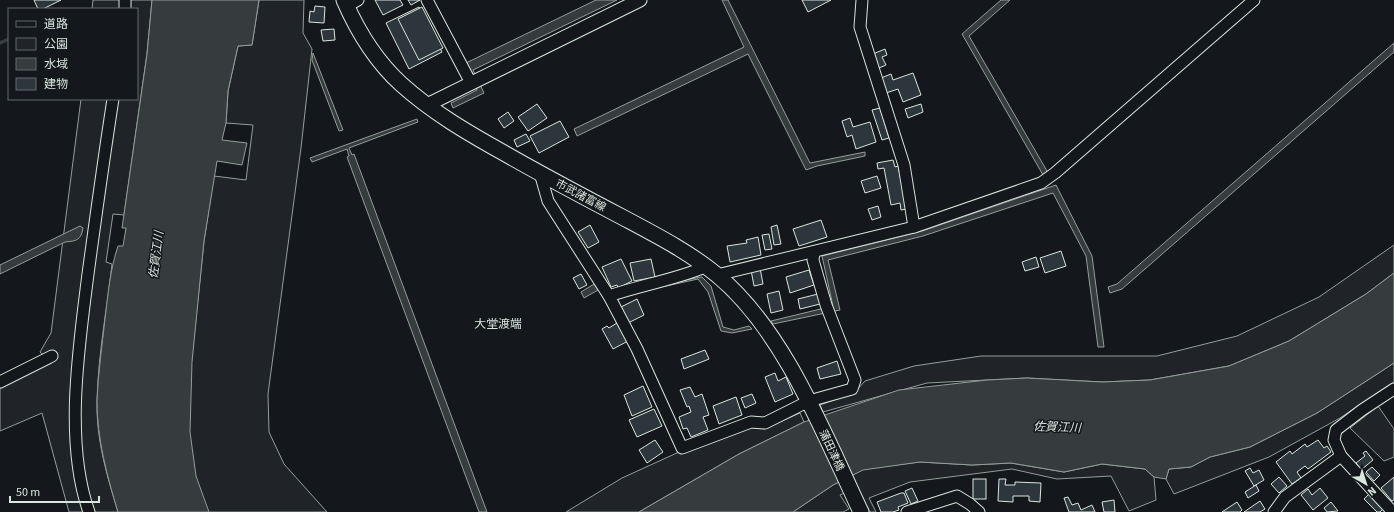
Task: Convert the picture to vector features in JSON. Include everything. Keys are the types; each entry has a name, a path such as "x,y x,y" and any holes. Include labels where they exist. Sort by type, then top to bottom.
{"main road":[{"name":"市武諸富線","path":"350,2 352,18 375,53 400,83 427,105 463,130 668,241 717,275 757,316 772,337 808,401"},
{"name":"蒲田津橋","path":"808,401 858,506"}],"street":[{"path":"427,0 476,81"},
{"path":"427,105 640,0"},
{"path":"862,0 860,27 904,165 914,226"},
{"path":"717,275 914,226 1041,183 1055,173 1254,0"},
{"path":"89,512 79,472 77,429 77,361 113,100"},
{"path":"540,173 548,201 609,296 637,349 682,448 751,422 765,423 808,401 848,392 855,385 855,380 845,350 829,316 813,260 814,252"},
{"path":"609,296 661,280 688,274 705,267"},
{"path":"0,382 52,356"},
{"path":"1391,510 1341,456 1334,440 1336,430 1394,389"},
{"path":"1274,512 1285,497 1341,456"},
{"path":"907,512 957,496 979,512"}],"green space":[{"path":"93,0 152,0 147,54 124,215 113,214 106,262 112,264 101,349 97,415 100,443 106,471 118,512 69,512 42,413 0,431 0,389 52,363 40,352 51,333 81,100 138,100 138,8 92,8"},
{"path":"259,0 304,0 303,33 312,49 301,148 268,394 269,432 284,464 327,512 201,512 186,415 204,241 214,176 246,180 253,125 226,123 228,91 238,46 252,45"},
{"path":"1394,245 1394,273 1366,294 1289,341 1229,366 1150,380 1102,382 1027,378 927,383 823,412 820,405 854,393 865,381 914,366 981,356 1157,356 1237,336 1319,297"},
{"path":"1394,363 1394,382 1340,418 1269,457 1174,494 1166,479 1169,469 1191,467 1210,457 1250,447 1317,413"},
{"path":"1378,406 1394,429 1394,457 1384,461 1350,428"},
{"path":"800,413 804,422 739,454 639,512 566,512 622,478 679,452 751,425 764,429"},
{"path":"920,462 972,465 1011,463 1064,472 1102,464 1145,469 1154,477 1156,500 1129,511 1111,476 1057,479 1012,469 910,482 869,498 876,512 870,512 856,488 840,495 849,509 843,512 793,512 833,485 863,469"}],"water":[{"name":"佐賀江川","path":"152,0 259,0 252,45 238,46 228,91 226,123 222,140 247,143 242,165 217,161 204,241 192,362 190,432 196,476 209,512 118,512 107,471 97,415 100,360 107,300 115,255 118,246 123,246 126,228 122,228 147,54"},
{"path":"596,0 617,0 473,70 484,93 453,108 451,103 477,90 464,64"},
{"path":"722,0 728,0 810,163 865,152 865,156 817,166 806,170 748,54 577,136 574,129 744,47"},
{"path":"1001,0 1010,0 969,36 1047,171 1043,175 962,34"},
{"path":"1394,43 1394,52 1122,289 1110,293 1108,287 1117,284"},
{"path":"313,53 343,130 339,131 312,60"},
{"path":"417,119 418,122 349,148 352,155 354,154 487,512 479,512 347,157 349,156 347,149 312,162 310,158"},
{"path":"1056,185 1092,256 1104,347 1098,347 1086,256 1053,193 923,236 828,260 840,310 773,324 771,321 833,306 822,256 922,231"},
{"path":"80,226 83,228 78,239 65,242 0,274 0,265"},
{"name":"佐賀江川","path":"1394,273 1394,363 1317,413 1250,447 1210,457 1191,467 1169,469 1166,479 1154,477 1145,469 1102,464 1064,472 1011,463 972,465 920,462 863,470 833,485 793,512 639,512 739,454 804,422 899,390 987,380 1027,378 1102,382 1150,380 1229,366 1289,341 1366,294"},
{"path":"702,277 711,286 723,327 734,330 749,326 752,329 732,333 721,331 708,292 698,279 666,286 666,283"},
{"path":"594,284 598,290 584,298 581,292"}],"building":[{"path":"34,0 61,0 45,8 38,8"},
{"path":"375,0 400,0 403,5 383,15"},
{"path":"408,0 420,0 411,5"},
{"path":"802,0 831,0 808,12"},
{"path":"315,6 325,7 324,23 309,22 310,11 314,12"},
{"path":"419,7 442,52 409,69 386,23"},
{"path":"422,7 443,48 419,60 398,19"},
{"path":"334,29 335,40 323,41 321,30"},
{"path":"885,49 887,55 882,57 886,65 879,68 873,54"},
{"path":"913,73 921,95 903,102 898,89 886,93 881,78 891,74 893,80"},
{"path":"537,104 547,118 528,131 518,117"},
{"path":"921,104 923,112 908,118 905,109"},
{"path":"880,108 889,138 882,140 872,110"},
{"path":"508,112 514,121 504,128 498,119"},
{"path":"850,118 853,127 870,122 876,142 856,149 852,135 847,137 842,121"},
{"path":"560,121 569,137 539,153 530,136"},
{"path":"526,134 530,141 517,147 514,140"},
{"path":"893,160 895,167 898,166 907,209 901,210 900,203 891,205 884,168 878,169 877,163"},
{"path":"877,176 881,188 865,193 861,181"},
{"path":"878,206 881,217 872,220 868,209"},
{"path":"821,220 827,237 799,246 793,229"},
{"path":"590,225 599,242 588,248 578,232"},
{"path":"777,225 781,244 774,245 771,227"},
{"path":"769,234 772,249 765,250 762,235"},
{"path":"758,237 761,255 730,262 727,246 747,243 746,240"},
{"path":"1061,251 1066,266 1045,273 1040,258"},
{"path":"1036,257 1039,267 1025,271 1022,262"},
{"path":"621,259 632,281 618,288 617,285 611,287 602,267"},
{"path":"651,259 655,277 634,281 630,263"},
{"path":"760,268 763,284 754,286 751,270"},
{"path":"809,270 814,285 790,293 786,277"},
{"path":"581,274 587,285 579,289 573,278"},
{"path":"779,291 783,310 771,313 767,294"},
{"path":"818,294 820,304 800,309 798,299"},
{"path":"637,299 644,315 628,323 621,307"},
{"path":"617,323 628,341 613,349 602,329 607,326 609,328"},
{"path":"705,350 709,359 684,369 681,359"},
{"path":"837,361 841,374 820,379 817,368"},
{"path":"775,373 778,381 786,377 793,394 775,402 765,377"},
{"path":"643,386 652,407 632,416 624,395"},
{"path":"690,387 695,397 702,394 709,415 703,417 708,430 691,437 687,428 683,429 679,417 691,412 689,406 687,407 680,390"},
{"path":"752,394 756,403 745,408 741,398"},
{"path":"736,397 742,415 719,424 713,406"},
{"path":"654,409 662,426 637,437 629,420"},
{"path":"655,440 663,452 647,463 639,450"},
{"path":"1318,440 1324,448 1327,446 1331,452 1308,469 1305,466 1297,472 1301,478 1292,484 1276,462 1290,451 1292,454 1305,444 1307,447"},
{"path":"1366,451 1373,460 1361,470 1356,463 1365,456 1363,453"},
{"path":"1372,467 1380,475 1374,481 1366,472"},
{"path":"1250,468 1253,473 1259,470 1264,480 1254,486 1245,471"},
{"path":"1279,477 1287,486 1279,493 1271,484"},
{"path":"1394,477 1394,500 1392,501 1381,488"},
{"path":"973,479 986,479 986,499 973,499"},
{"path":"999,479 1006,479 1005,485 1015,485 1015,482 1041,483 1040,502 1029,501 1029,496 1013,496 1013,502 998,501"},
{"path":"1256,485 1259,491 1248,498 1245,492"},
{"path":"912,488 918,501 911,504 905,491"},
{"path":"1320,488 1328,498 1313,510 1301,495 1308,489 1312,495"},
{"path":"904,493 908,503 898,507 899,510 893,512 881,512 877,502"},
{"path":"1370,493 1384,508 1380,512 1377,512 1364,499"},
{"path":"1068,497 1072,505 1078,503 1081,510 1092,505 1095,512 1069,512 1064,498"},
{"path":"1114,500 1115,512 1104,512 1102,502"},
{"path":"1260,501 1265,509 1260,512 1244,512"},
{"path":"1237,502 1242,510 1240,512 1222,512"},
{"path":"1331,502 1338,511 1327,512 1324,508"}],"waterway":[{"path":"0,43 8,39"}],"district":[{"name":"大堂渡端","path":"498,324"}]}
